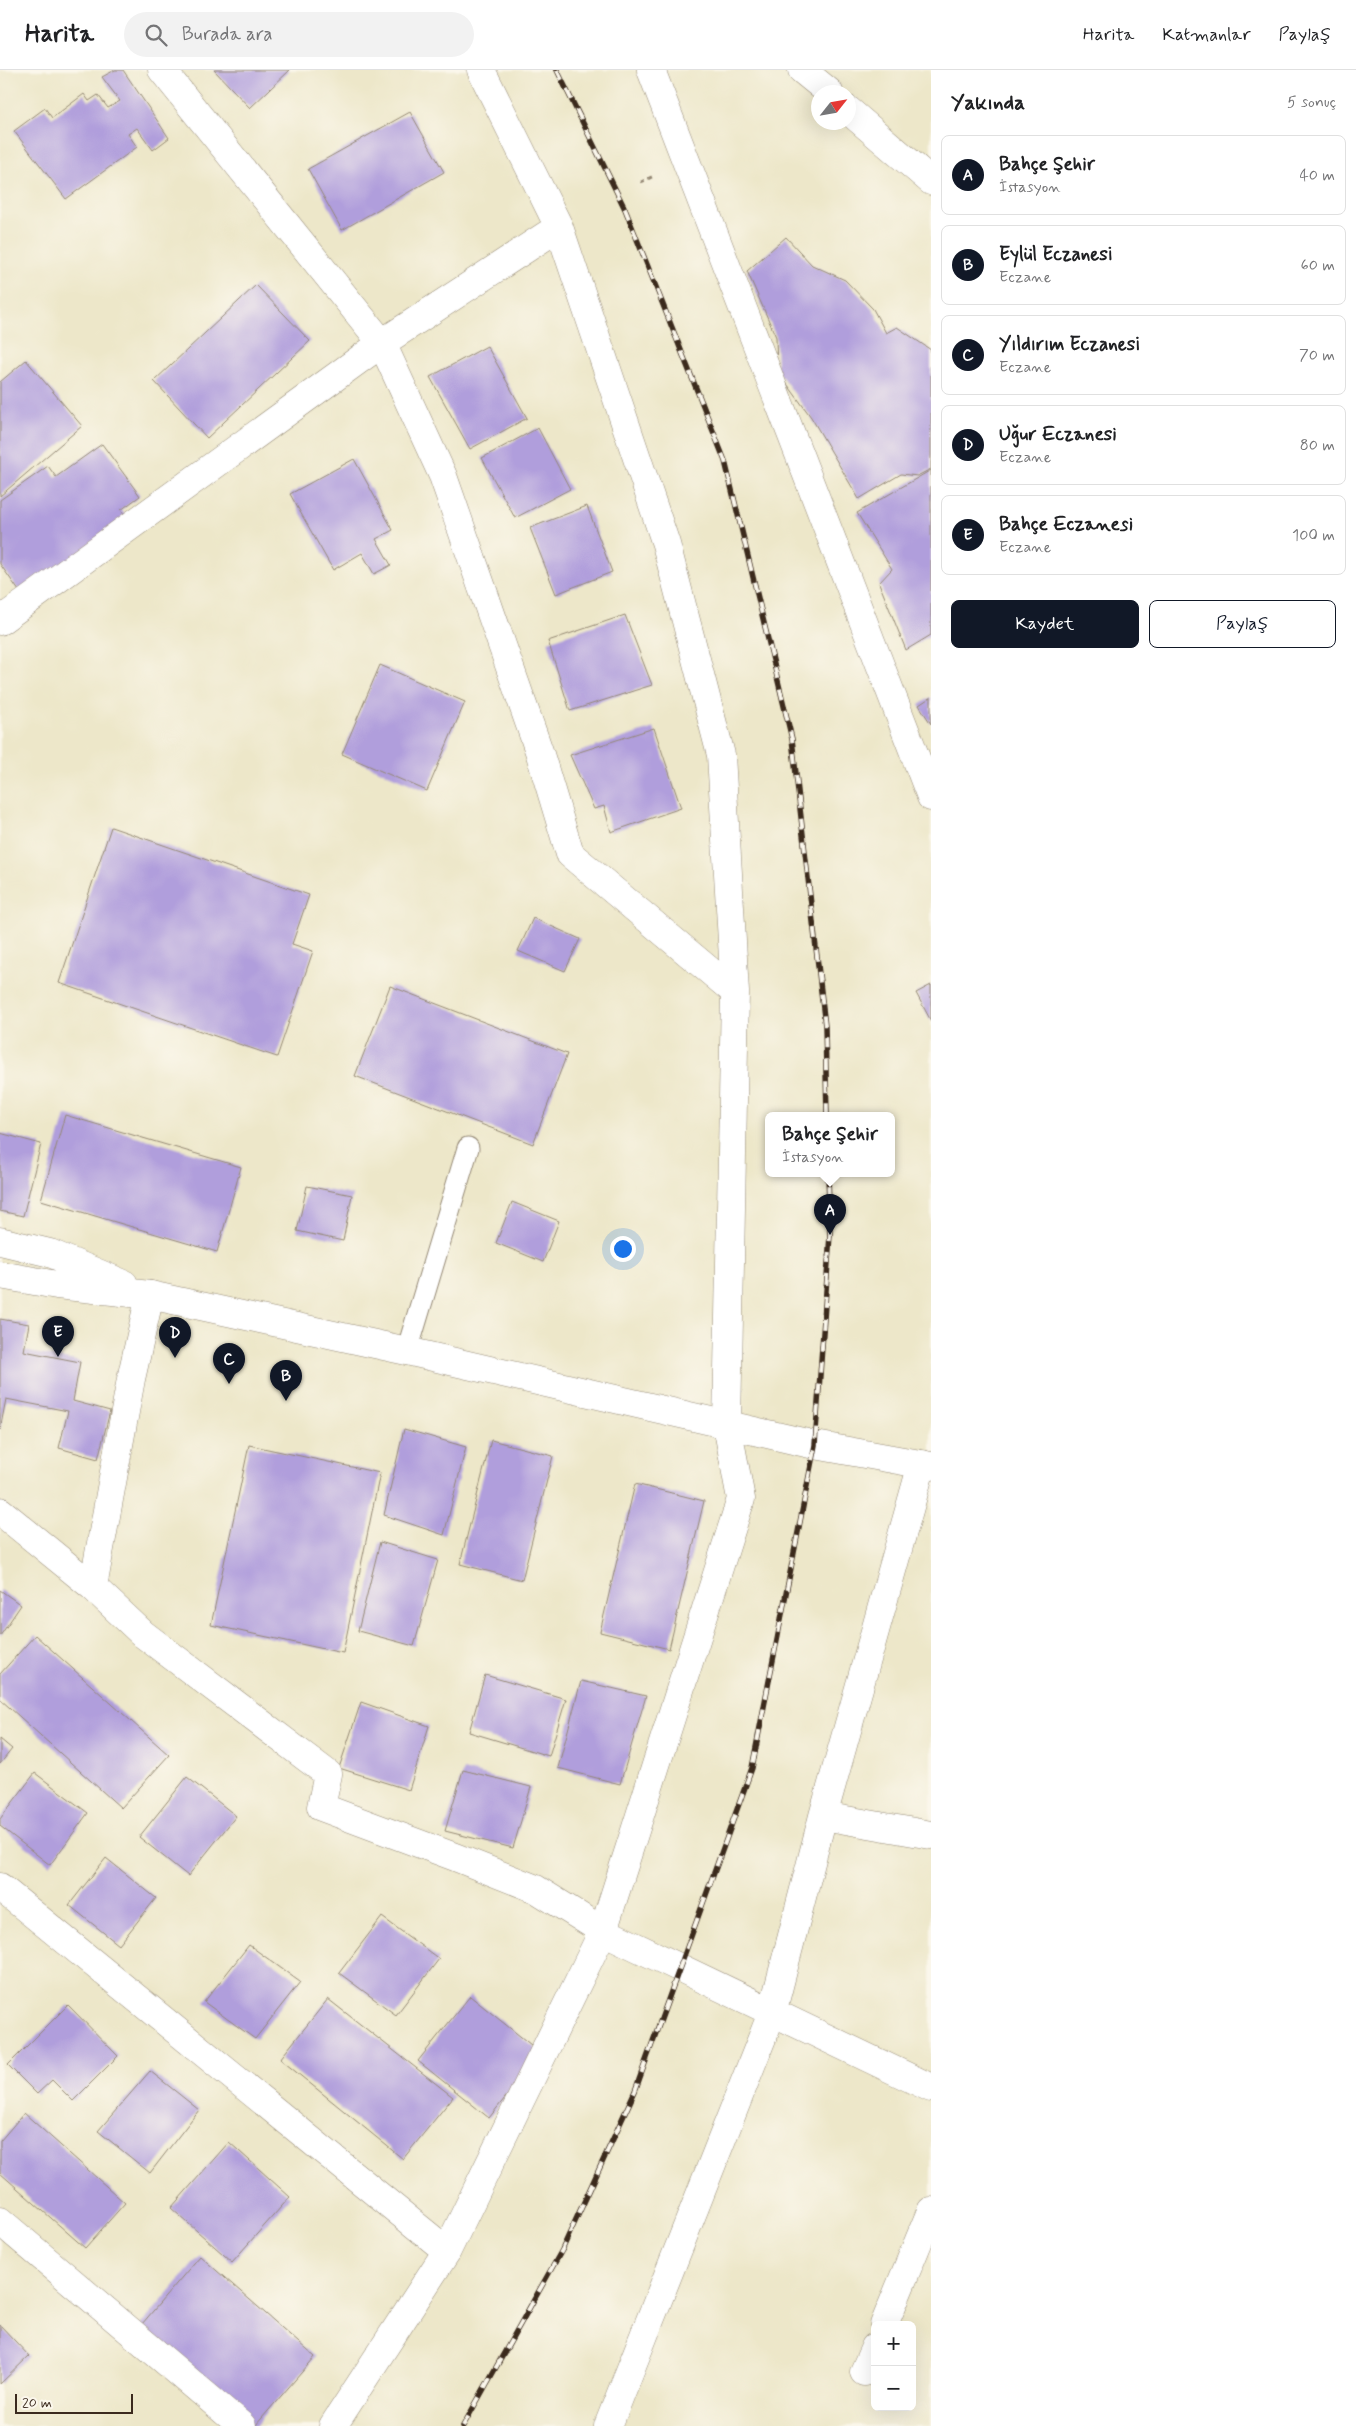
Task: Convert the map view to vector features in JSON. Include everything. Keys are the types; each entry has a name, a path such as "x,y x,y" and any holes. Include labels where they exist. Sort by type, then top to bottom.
{"street":[{"path":"162,70 382,343 443,476 538,751 570,854 735,992"},
{"path":"332,2426 447,2251 603,1931 741,1499 727,1425 735,992 721,755 666,544 559,227 481,70"},
{"path":"651,70 931,797"},
{"path":"802,70 820,85"},
{"path":"856,117 931,181"},
{"path":"0,620 382,343 559,227"},
{"path":"0,1242 50,1253 150,1295"},
{"path":"0,1275 57,1285 150,1295 407,1350 815,1445 926,1465 823,1816 772,2013 608,2426"},
{"path":"93,1587 131,1379 150,1295"},
{"path":"0,1511 93,1587 143,1634 328,1774 321,1807 455,1856 536,1889 603,1931 931,2088"},
{"path":"823,1816 931,1835"},
{"path":"0,1887 447,2251"},
{"path":"886,2321 931,2211"},
{"path":"0,2221 242,2426"},
{"path":"864,2372 871,2356"}],"lane":[{"path":"407,1350 468,1148"}],"building":[{"path":"115,70 123,70 169,138 153,150 137,128 128,134 137,147 66,199 14,131 45,108 52,118 84,94 89,101 98,95 108,108 120,101 102,77"},
{"path":"214,70 290,70 250,108"},
{"path":"410,112 444,172 342,230 308,169"},
{"path":"786,237 812,265 845,280 873,309 886,333 897,327 931,350 931,469 917,476 901,474 859,499 811,417 777,370 776,337 747,271"},
{"path":"256,285 310,341 207,438 154,381"},
{"path":"487,346 527,418 470,449 430,377"},
{"path":"26,360 82,426 0,496 0,382"},
{"path":"538,428 570,489 515,518 482,458"},
{"path":"102,444 140,496 121,510 130,521 24,598 0,564 0,500 48,466 56,477"},
{"path":"354,459 393,530 376,539 391,565 374,574 362,553 333,570 290,494"},
{"path":"931,470 931,635 906,650 879,583 892,569 857,513"},
{"path":"587,506 612,572 556,594 530,528"},
{"path":"625,615 652,685 570,711 548,641"},
{"path":"380,665 465,702 427,791 342,754"},
{"path":"931,697 931,724 919,705"},
{"path":"654,728 681,808 611,832 604,806 594,809 570,755"},
{"path":"111,827 309,895 292,944 313,951 277,1057 59,983"},
{"path":"533,918 580,939 565,971 518,951"},
{"path":"931,985 931,1021 916,993"},
{"path":"390,986 567,1054 533,1144 355,1076"},
{"path":"65,1115 241,1167 217,1252 41,1200"},
{"path":"0,1133 41,1144 23,1216 0,1211"},
{"path":"307,1186 352,1195 343,1241 297,1231"},
{"path":"512,1202 559,1221 543,1262 496,1243"},
{"path":"0,1319 29,1324 24,1351 80,1362 73,1401 110,1411 98,1459 59,1448 68,1411 6,1399 0,1430"},
{"path":"404,1429 466,1447 444,1535 384,1515"},
{"path":"491,1440 553,1456 522,1580 460,1564"},
{"path":"249,1445 380,1473 343,1653 211,1625"},
{"path":"635,1484 704,1501 669,1649 600,1632"},
{"path":"380,1542 438,1560 414,1646 358,1631"},
{"path":"0,1590 21,1605 0,1636"},
{"path":"35,1635 169,1755 121,1808 0,1699 0,1674"},
{"path":"485,1675 566,1699 549,1756 469,1732"},
{"path":"581,1681 646,1696 620,1784 558,1768"},
{"path":"361,1702 429,1726 409,1790 339,1768"},
{"path":"0,1739 12,1749 0,1764"},
{"path":"463,1770 531,1787 513,1848 445,1831"},
{"path":"35,1773 88,1813 50,1865 0,1826 0,1819"},
{"path":"187,1777 236,1816 188,1876 139,1837"},
{"path":"106,1858 156,1898 119,1945 69,1905"},
{"path":"382,1917 439,1959 396,2015 339,1973"},
{"path":"249,1945 300,1982 255,2039 204,2002"},
{"path":"470,1996 541,2053 489,2118 418,2061"},
{"path":"328,1999 453,2097 403,2159 280,2059"},
{"path":"68,2005 118,2056 73,2101 52,2080 37,2094 8,2065"},
{"path":"150,2071 199,2110 150,2173 98,2131"},
{"path":"24,2113 125,2203 85,2248 0,2173 0,2141"},
{"path":"229,2142 290,2197 232,2262 171,2208"},
{"path":"200,2256 315,2357 255,2426 245,2426 136,2331"},
{"path":"0,2325 29,2356 0,2384"}],"railway":[{"path":"557,70 625,209 725,461 792,739 825,1026 827,1112"},
{"path":"463,2426 562,2250 635,2091 752,1768 815,1445 830,1235 828,1177"}],"place":[{"name":"Bahçe Şehir","path":"830,1235"},
{"name":"Bahçe Eczanesi","path":"58,1357"},
{"name":"Uğur Eczanesi","path":"175,1358"},
{"name":"Yıldırım Eczanesi","path":"229,1384"},
{"name":"Eylül Eczanesi","path":"286,1401"}]}
